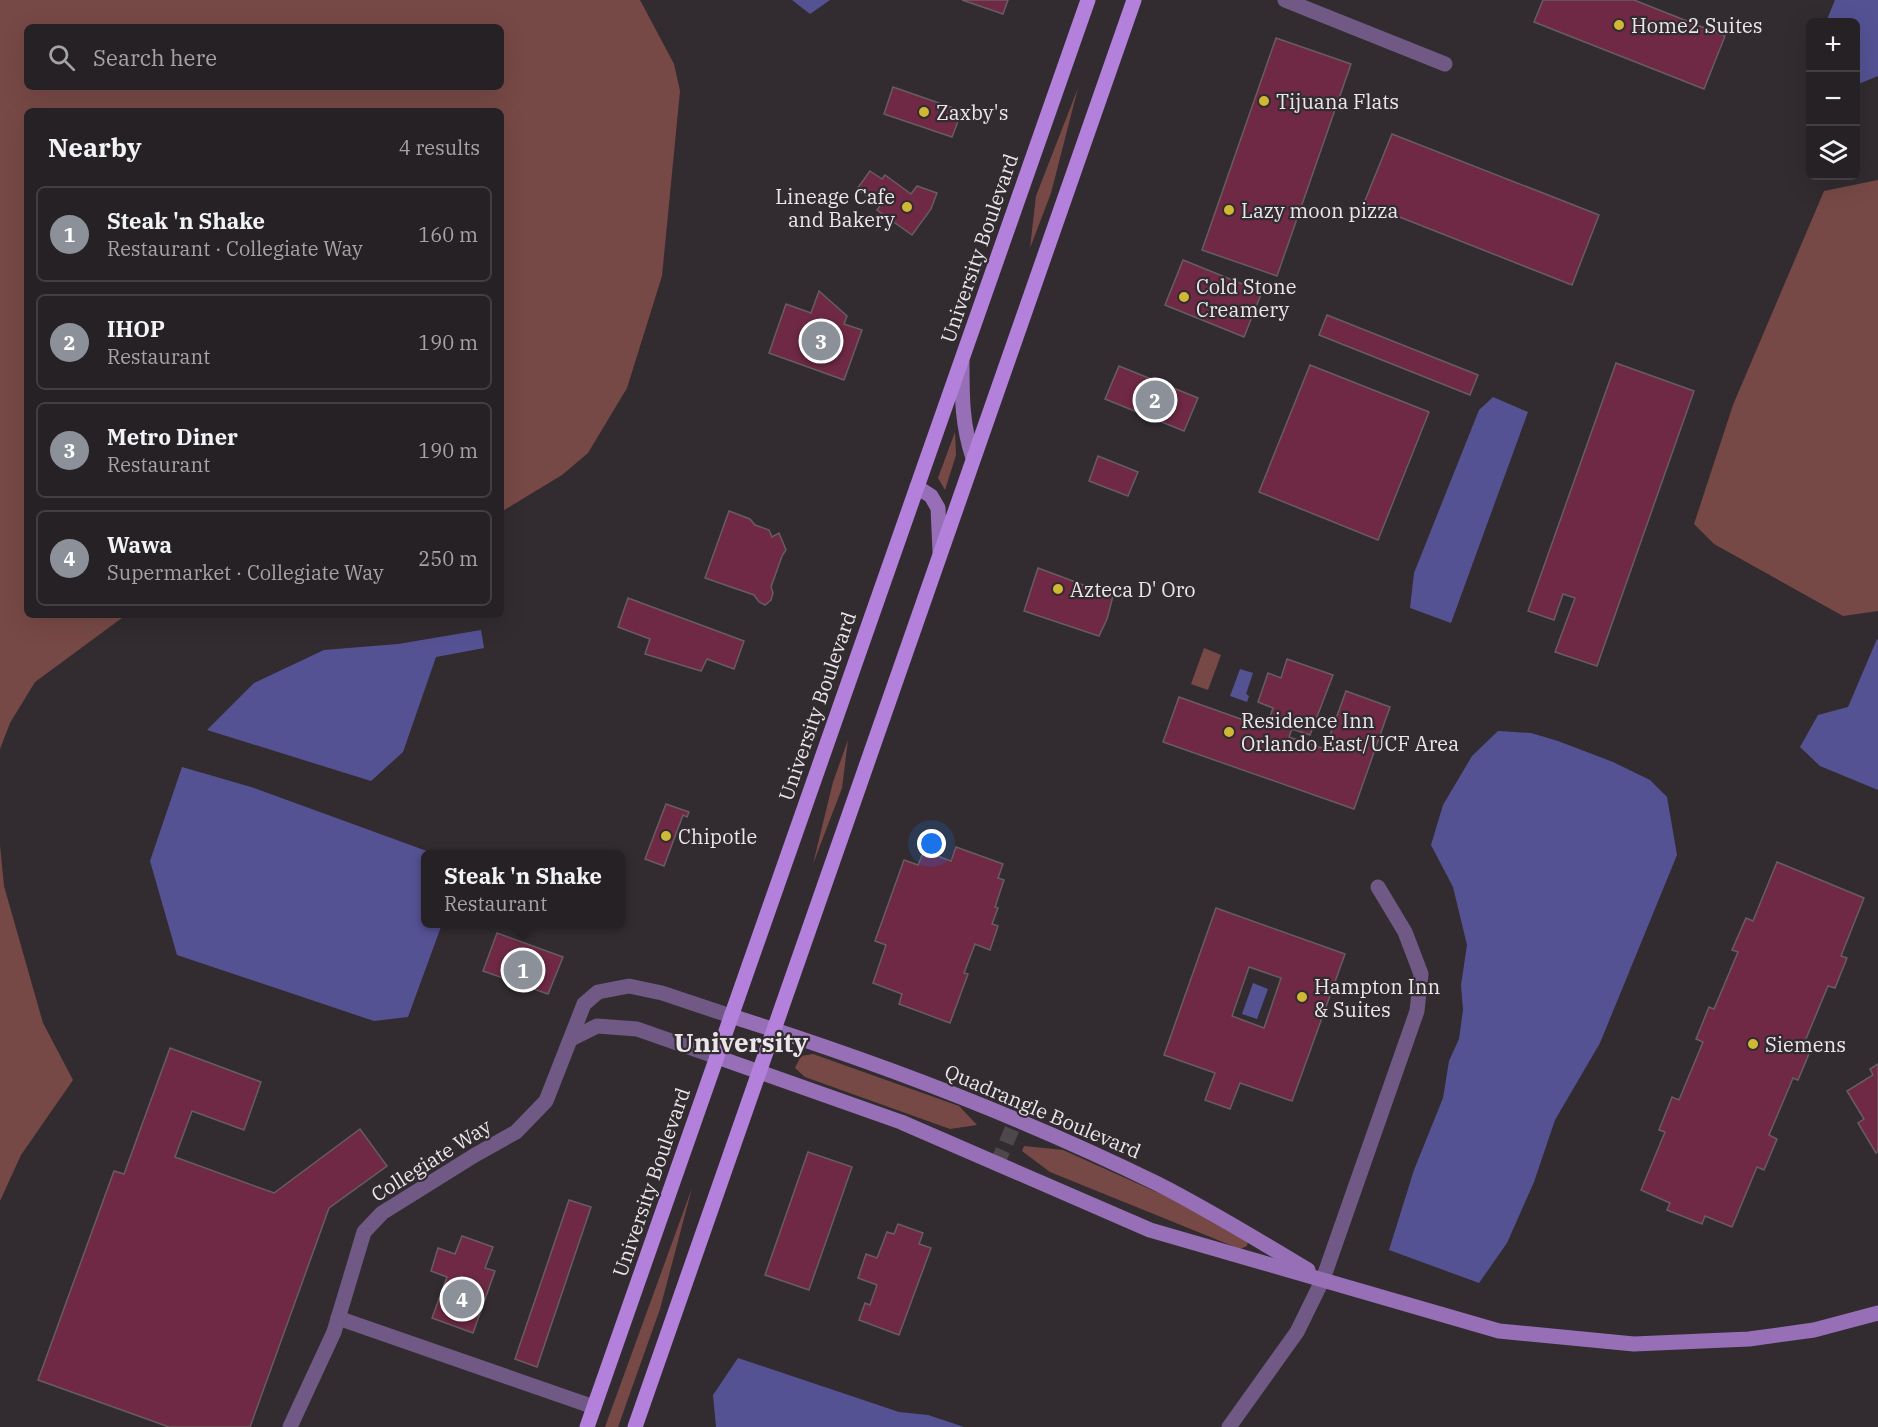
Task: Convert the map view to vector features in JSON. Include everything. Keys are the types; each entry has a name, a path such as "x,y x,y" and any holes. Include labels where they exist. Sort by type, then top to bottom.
{"main road":[{"name":"University Boulevard","path":"587,1427 1088,0"},
{"path":"1120,41 1123,0"},
{"path":"635,1427 1134,0"}],"street":[{"path":"1285,0 1445,64"},
{"path":"962,359 962,416 973,458"},
{"path":"917,487 931,496 938,508 940,552"},
{"path":"1229,1427 1297,1332 1323,1279 1416,1011 1421,974 1405,932 1378,888"},
{"name":"Collegiate Way","path":"290,1427 334,1332 364,1232 382,1213 516,1132 546,1101 585,1004 598,992 629,986 662,993 731,1016"},
{"name":"Quadrangle Boulevard","path":"731,1016 915,1078 1077,1146 1229,1222 1323,1279"},
{"path":"571,1039 597,1026 637,1029 717,1057"},
{"name":"Quadrangle Boulevard","path":"717,1057 901,1122 1150,1230 1499,1331 1634,1344 1749,1339 1814,1330 1878,1313"},
{"path":"338,1318 594,1407"}],"shaded area":[{"path":"0,0 640,0 674,64 680,91 662,276 627,388 588,453 562,475 504,510 504,108 24,108 24,618 122,618 35,682 10,723 0,749"},
{"path":"792,0 830,0 810,14"},
{"path":"1835,0 1878,0 1878,76 1860,83 1860,18 1828,18"},
{"path":"1078,88 1051,193 1030,248 1036,196"},
{"path":"1878,180 1878,611 1843,616 1714,544 1694,524 1733,405 1824,191"},
{"path":"1493,397 1528,412 1451,623 1410,608 1414,573 1479,410"},
{"path":"955,432 956,455 945,490 938,478"},
{"path":"481,630 484,648 436,657 403,752 371,781 207,730 254,683 324,650 398,644"},
{"path":"1877,639 1878,790 1820,766 1800,747 1818,715 1848,707"},
{"path":"1204,648 1221,655 1208,690 1191,684"},
{"path":"1240,669 1253,673 1246,694 1249,696 1247,702 1230,696"},
{"path":"1498,731 1531,733 1558,741 1613,762 1650,780 1667,797 1677,855 1600,1043 1555,1120 1534,1182 1507,1243 1479,1283 1389,1250 1414,1170 1443,1098 1449,1061 1459,1039 1463,1010 1461,985 1467,945 1453,887 1431,845 1443,805 1472,756"},
{"path":"848,740 842,788 813,864 833,782"},
{"path":"182,767 251,787 424,850 421,850 421,928 441,928 408,1017 374,1021 177,955 150,861"},
{"path":"0,845 4,886 43,1023 73,1080 21,1155 0,1201"},
{"path":"1253,983 1268,989 1257,1019 1242,1014"},
{"path":"813,1054 959,1106 977,1125 950,1129 805,1077 795,1068 801,1056"},
{"path":"1024,1146 1063,1150 1163,1195 1248,1239 1247,1246 1240,1249 1050,1172 1022,1151"},
{"path":"692,1188 660,1309 618,1427 605,1427"},
{"path":"738,1358 899,1412 928,1415 964,1427 716,1427 713,1395"}],"building":[{"path":"962,0 1008,0 1003,14"},
{"path":"1543,0 1634,0 1725,36 1704,89 1534,22"},
{"path":"1276,38 1351,64 1277,276 1202,250"},
{"path":"893,87 962,111 952,137 884,114"},
{"path":"1392,134 1599,215 1572,285 1364,203"},
{"path":"870,171 882,179 885,175 911,194 917,186 937,193 931,209 912,235 877,210 880,206 857,189"},
{"path":"1183,260 1262,292 1244,337 1165,305"},
{"path":"819,291 847,316 844,324 862,330 844,380 769,353 786,304 811,313"},
{"path":"1327,315 1478,375 1470,395 1319,335"},
{"path":"1616,363 1694,391 1597,666 1555,652 1575,598 1563,594 1554,620 1528,611"},
{"path":"1310,365 1429,412 1378,540 1259,492"},
{"path":"1119,366 1198,398 1184,431 1105,399"},
{"path":"1098,456 1138,472 1128,496 1089,481"},
{"path":"729,511 769,530 772,537 779,533 786,550 771,587 773,593 771,600 765,605 759,602 754,595 705,578"},
{"path":"1038,568 1113,596 1107,619 1099,636 1024,611"},
{"path":"628,598 744,641 734,669 707,659 701,671 645,654 650,639 618,627"},
{"name":"Residence Inn Orlando East/UCF Area","path":"1287,659 1333,675 1310,735 1292,729 1289,737 1325,749 1346,691 1390,707 1354,809 1163,742 1179,697 1266,728 1273,708 1258,702 1268,673 1281,678"},
{"path":"666,804 689,812 687,817 683,815 664,866 645,859"},
{"path":"956,847 1003,864 998,878 1004,880 995,907 998,908 992,924 998,926 990,950 975,944 964,973 968,974 950,1023 899,1004 902,994 873,983 886,945 875,941 904,860 918,865 924,851 951,861"},
{"name":"Siemens","path":"1777,862 1864,898 1841,956 1847,958 1835,988 1828,986 1803,1046 1811,1049 1798,1080 1793,1078 1769,1135 1777,1139 1764,1170 1757,1167 1732,1227 1705,1216 1702,1224 1667,1210 1670,1203 1641,1190 1665,1132 1659,1130 1672,1097 1679,1100 1703,1042 1696,1039 1709,1007 1714,1009 1738,952 1732,950 1746,918 1753,921"},
{"name":"Hampton Inn & Suites","path":"1216,908 1345,954 1292,1101 1240,1083 1230,1109 1205,1100 1215,1073 1164,1055","holes":["1249,967 1281,978 1264,1028 1232,1016"]},
{"path":"497,933 563,957 548,994 483,971"},
{"path":"170,1048 261,1082 244,1130 192,1111 175,1157 274,1193 360,1129 387,1166 329,1208 250,1427 169,1427 38,1380 114,1171 124,1174"},
{"path":"1878,1064 1878,1151 1876,1153 1858,1123 1864,1119 1847,1091 1873,1075 1870,1069"},
{"path":"808,1152 852,1167 809,1290 765,1275"},
{"path":"569,1200 591,1207 537,1367 515,1359"},
{"path":"898,1224 923,1233 919,1244 931,1248 899,1335 859,1320 865,1303 870,1305 877,1285 858,1278 866,1254 877,1258 887,1232 894,1234"},
{"path":"462,1236 493,1247 485,1268 495,1271 473,1333 432,1318 447,1277 431,1271 438,1248 455,1254"}],"tunnel":[{"path":"997,1164 1016,1120"}],"place":[{"name":"Home2 Suites","path":"1619,25"},
{"name":"Tijuana Flats","path":"1264,101"},
{"name":"Zaxby's","path":"924,112"},
{"name":"Lineage Cafe and Bakery","path":"907,207"},
{"name":"Lazy moon pizza","path":"1229,210"},
{"name":"Cold Stone Creamery","path":"1184,297"},
{"name":"Metro Diner","path":"821,341"},
{"name":"IHOP","path":"1155,400"},
{"name":"Azteca D' Oro","path":"1058,589"},
{"name":"Residence Inn Orlando East/UCF Area","path":"1229,732"},
{"name":"Chipotle","path":"666,836"},
{"name":"Steak 'n Shake","path":"523,970"},
{"name":"Hampton Inn & Suites","path":"1302,997"},
{"name":"Siemens","path":"1753,1044"},
{"name":"Wawa","path":"462,1299"}],"district":[{"name":"University","path":"741,1042"}]}
